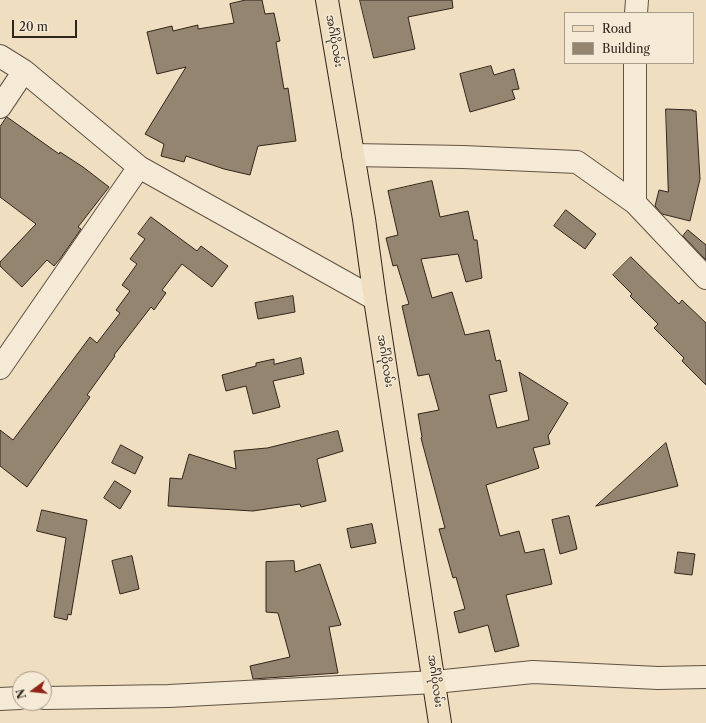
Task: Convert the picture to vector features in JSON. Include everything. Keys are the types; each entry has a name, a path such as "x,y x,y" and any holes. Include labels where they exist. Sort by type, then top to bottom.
{"main road":[{"name":"အင်္ဂါပိုလမ်း","path":"327,0 364,219 440,723"}],"street":[{"path":"636,12 637,0"},
{"path":"0,56 24,71 139,167 375,299"},
{"path":"635,64 635,203"},
{"path":"0,107 24,71"},
{"path":"353,155 463,156 577,162 635,203 706,278"},
{"path":"0,368 139,167"},
{"path":"52,698 169,696 435,682 533,672 658,678 706,677"},
{"path":"0,699 12,698"}],"building":[{"path":"246,0 262,0 265,14 274,13 280,41 276,42 284,89 288,88 296,141 258,146 250,175 224,169 186,156 184,162 161,156 164,144 145,134 186,67 157,74 147,32 172,26 173,31 198,25 198,29 234,23 230,4"},
{"path":"360,0 452,0 453,8 408,17 415,49 374,58"},
{"path":"491,66 494,75 514,69 519,89 512,90 515,99 470,112 460,74"},
{"path":"666,109 696,111 700,179 690,221 662,214 655,206 659,190 668,192"},
{"path":"7,117 59,154 60,152 83,167 109,187 78,227 81,229 54,266 47,260 22,287 0,266 0,262 36,224 0,197 0,127"},
{"path":"432,181 440,217 468,211 474,240 477,240 482,278 466,282 458,254 421,259 432,298 452,292 465,335 489,330 496,361 500,360 507,391 489,395 497,428 529,420 519,372 568,403 548,436 550,444 533,448 539,468 486,485 500,536 519,531 525,553 544,549 552,584 506,595 519,646 495,652 488,625 459,633 454,612 465,609 456,577 453,578 439,529 445,528 421,438 418,414 439,410 429,374 418,376 402,306 409,304 397,265 393,266 386,238 398,235 388,191"},
{"path":"566,210 596,234 585,249 554,226"},
{"path":"151,217 197,251 201,246 228,266 212,287 182,264 162,290 166,293 154,310 151,307 114,355 115,356 87,395 90,397 27,487 0,466 0,430 13,440 90,337 97,343 120,313 116,310 130,291 122,285 137,264 130,259 145,239 138,234"},
{"path":"688,230 706,245 706,260 683,236"},
{"path":"631,257 679,304 682,300 706,323 706,385 682,361 684,358 654,328 658,324 630,296 632,294 613,275"},
{"path":"293,296 295,312 258,319 255,303"},
{"path":"301,358 304,374 273,381 280,407 253,414 246,386 226,391 222,375 256,366 256,363 274,359 274,364"},
{"path":"338,431 343,451 317,459 326,501 301,507 300,504 253,511 168,506 170,478 182,479 189,454 236,469 234,451 267,448"},
{"path":"666,443 678,486 596,506"},
{"path":"121,445 143,457 135,474 112,463"},
{"path":"115,481 131,491 120,509 104,498"},
{"path":"42,510 87,520 71,615 68,614 67,620 54,617 66,538 37,531"},
{"path":"569,516 577,549 560,554 552,520"},
{"path":"372,524 376,543 351,548 347,529"},
{"path":"678,552 695,554 692,575 675,573"},
{"path":"132,556 139,589 120,594 112,561"},
{"path":"294,561 295,572 320,564 341,625 329,627 338,673 253,679 250,666 290,657 278,613 266,612 266,562"}]}
